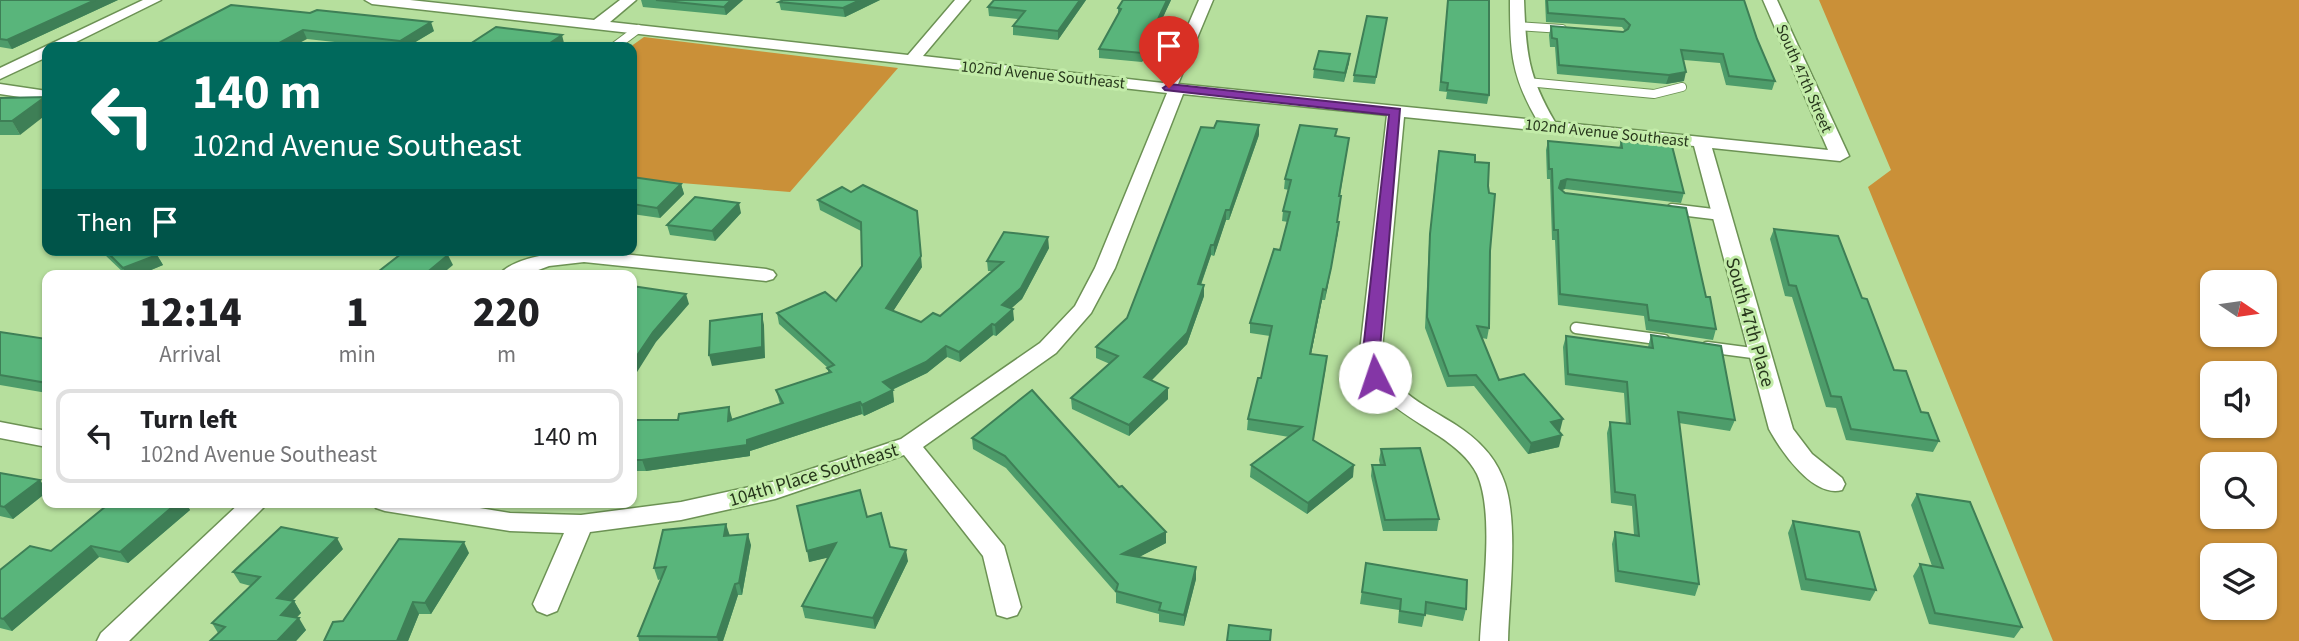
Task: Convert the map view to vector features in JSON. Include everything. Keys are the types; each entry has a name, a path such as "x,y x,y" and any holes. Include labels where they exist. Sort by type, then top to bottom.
{"street":[{"path":"66,42 154,0"},
{"name":"102nd Avenue Southeast","path":"372,0 1173,88 1840,156"},
{"path":"598,24 629,0"},
{"path":"913,59 963,0"},
{"name":"104th Place Southeast","path":"422,508 510,522 581,524 681,511 775,490 909,445 1048,348 1084,309 1105,268 1206,0"},
{"path":"1517,0 1518,54 1527,82 1548,125"},
{"name":"South 47th Street","path":"1770,0 1840,156"},
{"path":"0,74 42,53"},
{"path":"0,89 42,95"},
{"path":"1396,111 1370,360 1375,377 1392,396 1476,451 1490,475 1497,505 1494,641"},
{"name":"South 47th Place","path":"1701,141 1781,429 1791,449 1807,466 1833,484"},
{"path":"518,270 528,264 566,256"},
{"path":"605,256 766,275"},
{"path":"0,430 42,438"},
{"path":"909,445 995,553 1007,607"},
{"path":"111,641 251,508"},
{"path":"547,604 581,524"}],"lane":[{"path":"1518,26 1569,30"},
{"path":"621,42 638,29"},
{"path":"1527,82 1654,94 1682,87"},
{"path":"1656,207 1721,215"},
{"path":"1576,328 1681,343"},
{"path":"1694,345 1760,354"}],"shaded area":[{"path":"1819,0 2299,0 2299,641 2053,641 1868,187 1891,170"},
{"path":"644,37 898,68 790,192 637,179 637,42"}],"building":[{"path":"0,0 95,0 7,40 0,39"},
{"path":"656,0 731,0 724,7"},
{"path":"860,0 843,8 779,2"},
{"path":"994,0 1080,0 1058,31 1013,26 1025,11 988,7"},
{"path":"1123,0 1167,0 1142,53 1099,49 1121,9 1118,8"},
{"path":"1448,0 1489,0 1489,95 1447,90 1448,83 1441,82"},
{"path":"1547,0 1744,0 1775,81 1729,76 1723,54 1681,50 1686,72 1669,75 1559,65 1557,39 1552,38 1551,26 1623,32 1630,25 1624,19 1548,13"},
{"path":"231,5 310,13 317,10 431,22 400,41 303,30 281,42 160,42"},
{"path":"1367,16 1387,18 1376,77 1354,75"},
{"path":"496,27 562,35 552,42 473,42"},
{"path":"1319,51 1350,54 1345,73 1314,69"},
{"path":"42,97 42,99 12,121 0,121 0,98"},
{"path":"1217,121 1259,125 1230,210 1226,210 1214,245 1211,245 1198,284 1204,285 1187,333 1144,377 1168,388 1129,425 1071,398 1118,356 1096,347 1127,318 1201,127 1214,128"},
{"path":"1300,125 1337,129 1335,136 1349,138 1331,268 1326,290 1323,289 1310,354 1327,356 1313,440 1354,465 1308,503 1251,465 1302,427 1248,419 1258,378 1261,378 1272,326 1250,323 1274,249 1280,250 1290,212 1283,211 1291,180 1285,179"},
{"path":"1548,141 1622,148 1621,141 1672,146 1684,193 1567,179 1561,181 1559,188 1565,193 1686,208 1716,329 1649,320 1647,305 1560,294 1558,230 1554,230 1552,169 1549,169"},
{"path":"1439,151 1475,155 1475,162 1489,163 1489,193 1495,194 1490,251 1489,328 1477,326 1499,380 1524,374 1563,419 1551,422 1562,435 1531,443 1476,375 1449,376 1427,317 1430,234"},
{"path":"637,178 681,184 657,208 637,205"},
{"path":"863,185 917,211 921,256 886,308 921,322 933,313 940,316 1003,262 987,261 1004,232 1048,237 1021,288 1002,305 1013,309 959,352 946,346 926,362 883,382 893,390 862,405 860,402 747,440 747,445 637,460 637,420 678,420 679,414 729,407 728,421 783,403 776,390 831,372 827,368 834,365 777,313 825,292 836,301 862,266 861,222 818,200 842,187 851,192"},
{"path":"695,197 739,203 712,231 667,225"},
{"path":"1774,229 1838,236 1862,298 1867,299 1894,370 1906,371 1921,412 1928,413 1939,441 1851,429 1841,397 1831,396 1796,286 1789,285"},
{"path":"111,256 154,256 123,268"},
{"path":"398,256 447,256 430,270 380,270"},
{"path":"637,287 686,294 653,332 637,356"},
{"path":"762,314 762,347 709,355 710,321"},
{"path":"0,332 42,338 42,382 0,375"},
{"path":"1651,335 1721,346 1735,420 1678,412 1699,584 1618,571 1615,532 1639,536 1635,495 1615,492 1610,422 1630,424 1627,382 1568,374 1566,336 1653,348"},
{"path":"1032,390 1119,487 1122,486 1166,532 1122,554 1196,567 1184,615 1159,610 1161,603 1116,591 1118,584 1005,456 972,438"},
{"path":"1420,448 1439,519 1385,520 1372,465 1385,465 1381,449"},
{"path":"0,473 40,480 4,507 0,506"},
{"path":"860,490 867,517 881,513 890,547 906,550 873,618 802,606 836,543 807,551 797,506"},
{"path":"1917,494 1970,502 2022,627 1935,613 1920,564 1943,568"},
{"path":"104,508 171,508 120,552 91,546 3,619 0,618 0,570 30,546 51,551"},
{"path":"1793,521 1859,532 1876,590 1806,579"},
{"path":"726,524 724,536 748,534 739,583 735,584 717,637 638,636 666,567 654,568 663,530"},
{"path":"281,527 337,538 277,598 294,601 281,615 299,618 277,641 210,641 225,627 212,623 260,577 233,572"},
{"path":"399,539 464,542 425,603 413,602 397,641 324,641 333,622 343,621"},
{"path":"1366,563 1467,580 1466,609 1426,602 1425,615 1400,611 1401,599 1362,592"},
{"path":"1229,625 1271,630 1270,641 1227,641"}],"route":[{"path":"1169,88 1396,111 1370,360 1375,377"}]}
